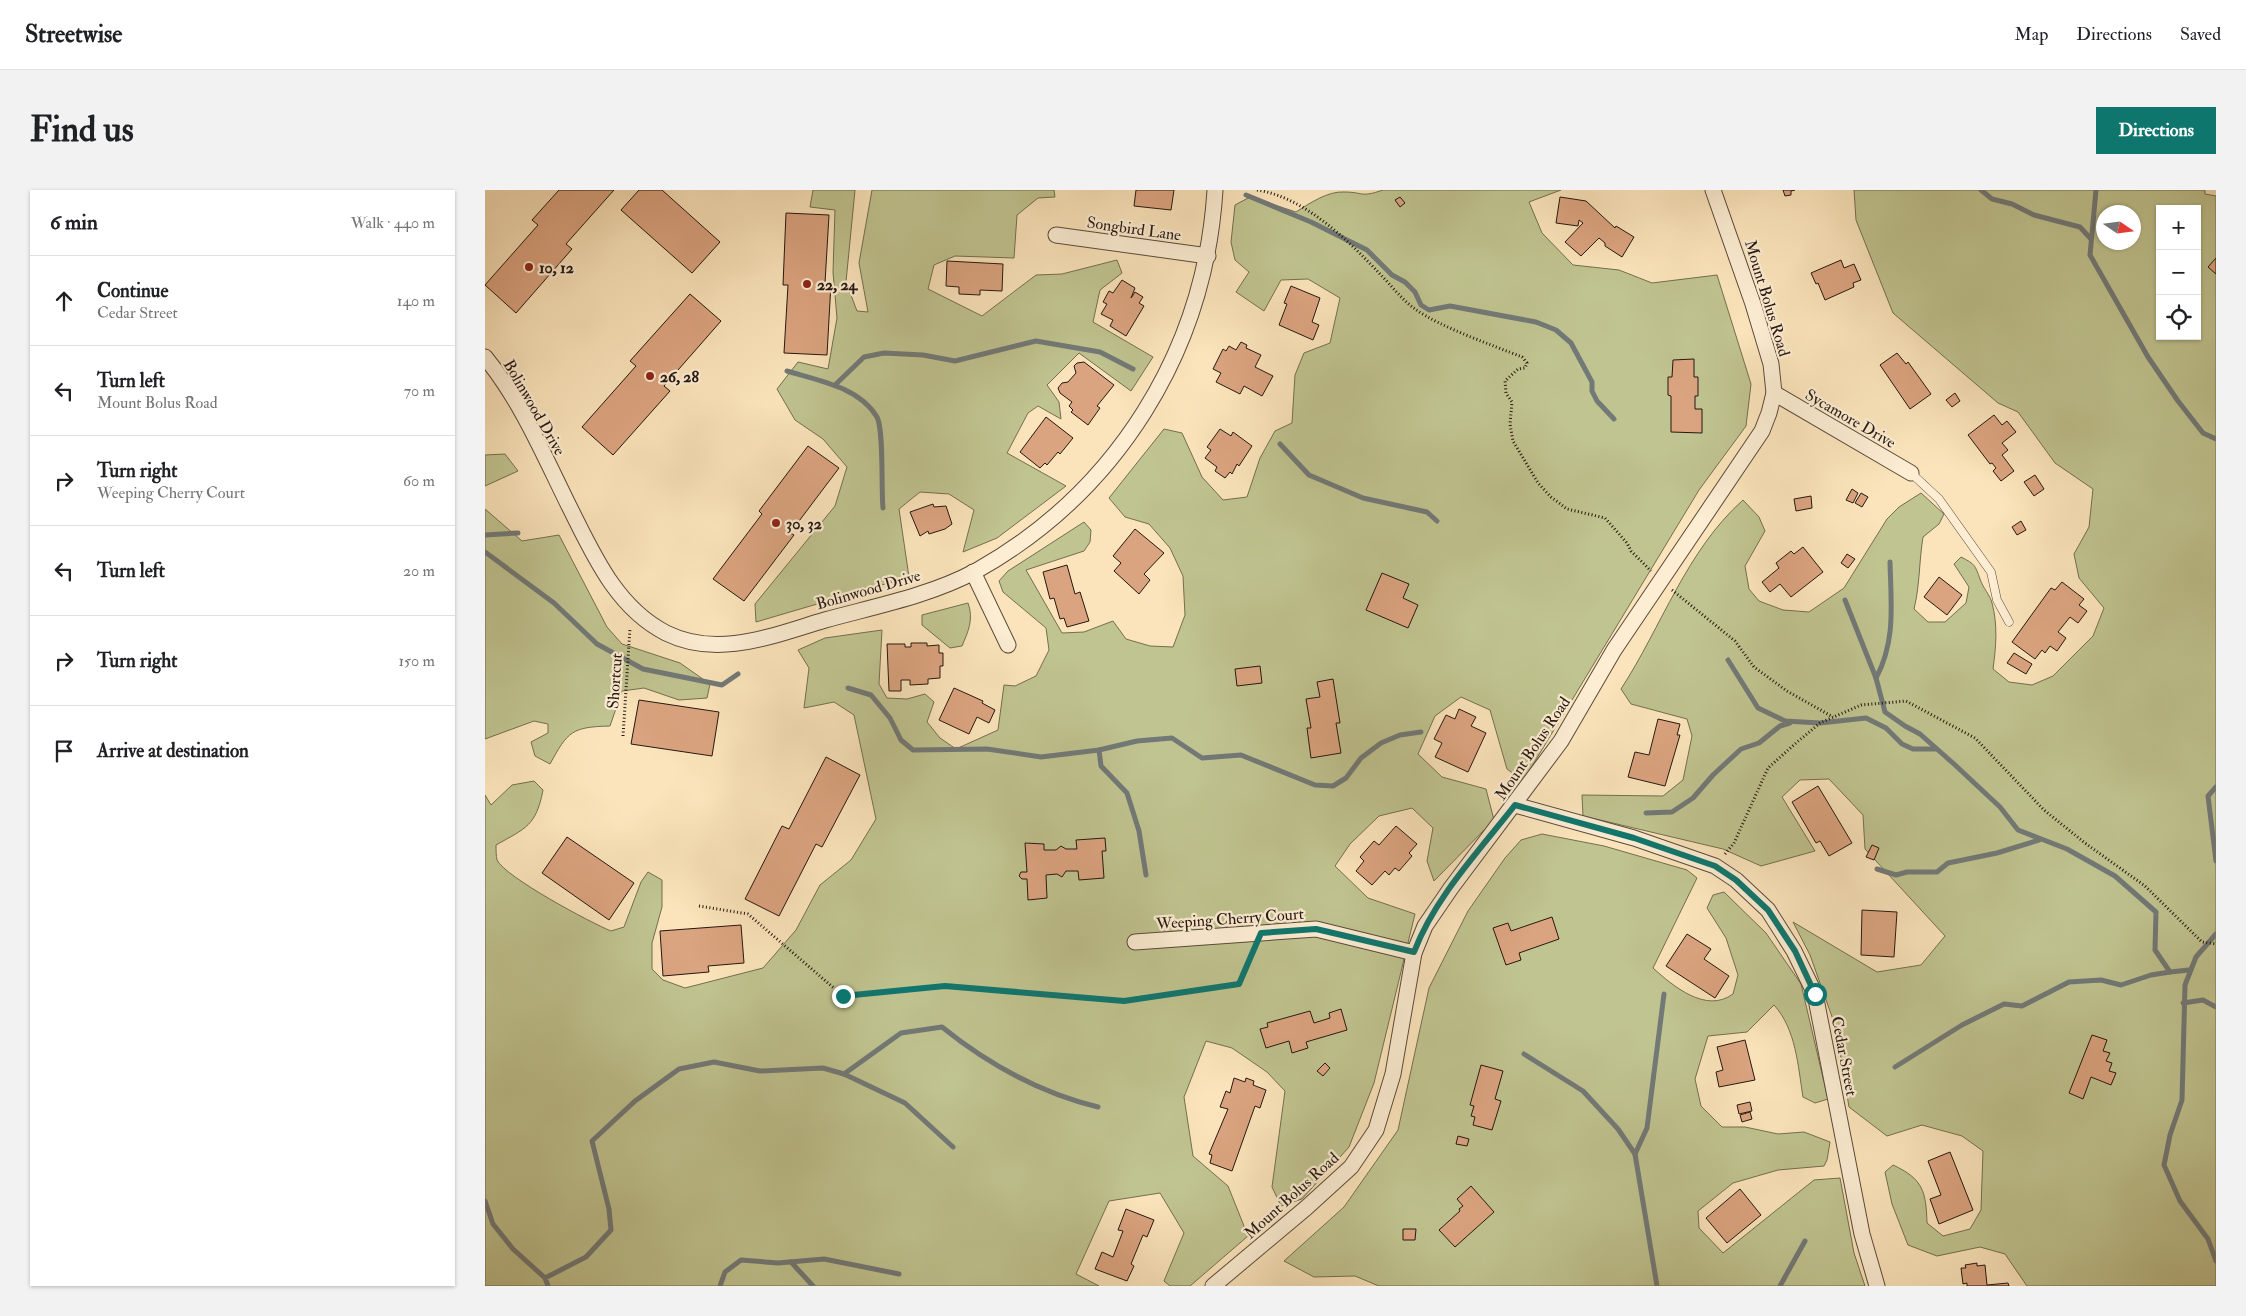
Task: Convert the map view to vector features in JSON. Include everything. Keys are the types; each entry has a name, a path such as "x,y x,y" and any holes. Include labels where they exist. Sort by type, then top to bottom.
{"street":[{"name":"Bolinwood Drive","path":"485,357 498,372 524,418 602,570 633,609 667,634 692,642 720,644 765,639 911,598 973,572 1032,536 1079,495 1123,446 1157,392 1179,347 1195,304 1208,256 1215,190"},
{"name":"Mount Bolus Road","path":"1213,1286 1307,1208 1351,1167 1376,1130 1393,1074 1414,952 1425,926 1451,888 1515,805 1561,741 1614,650 1762,431 1769,413 1773,393 1771,364 1713,190"},
{"name":"Songbird Lane","path":"1056,234 1208,256"},
{"name":"Sycamore Drive","path":"1773,393 1911,473"},
{"path":"973,572 1007,645"},
{"name":"Cedar Street","path":"1515,805 1634,838 1715,866 1736,880 1768,910 1795,951 1815,994 1863,1234 1877,1286"},
{"name":"Weeping Cherry Court","path":"1135,942 1316,929 1414,952"}],"lane":[{"path":"1911,473 1939,498 1991,572 1997,600 2009,622"}],"path":[{"path":"1257,190 1273,192 1315,216 1367,260 1414,309 1522,357 1527,364 1525,368 1518,370 1505,382 1505,387 1513,402 1510,424 1517,450 1551,498 1567,510 1605,518 1627,542 1631,552 1660,581 1691,603 1735,641 1754,667 1787,692 1833,717"},
{"name":"Shortcut","path":"623,736 630,627"},
{"path":"1715,866 1735,843 1768,768 1820,723 1861,706 1906,701 1975,738 2045,810 2085,843 2145,886 2202,942 2216,944"},
{"path":"699,906 748,914 843,996 945,986 1124,1001 1239,984 1261,933"}],"green space":[{"path":"813,190 855,190 846,282 857,311 868,312 859,263 872,190 1054,190 1055,197 1038,198 1017,215 1014,258 955,256 934,265 928,289 982,316 1036,275 1062,274 1117,260 1122,273 1100,290 1093,322 1153,357 1131,391 1079,353 1047,385 1059,402 1061,419 1038,406 1028,413 1007,453 1066,486 997,538 963,552 974,510 949,494 920,492 899,509 909,577 756,622 755,604 835,506 847,467 823,439 795,420 777,389 798,362 828,369 837,318 833,272 835,210 810,207"},
{"path":"1383,190 1561,190 1529,202 1542,233 1573,265 1619,270 1652,283 1717,275 1751,384 1746,426 1699,490 1523,781 1507,769 1490,710 1461,697 1435,716 1418,754 1442,777 1486,789 1494,820 1434,881 1427,861 1433,828 1412,808 1379,816 1350,844 1335,866 1368,898 1415,914 1374,1083 1349,1147 1302,1199 1281,1206 1272,1187 1285,1091 1267,1072 1232,1048 1206,1041 1184,1097 1193,1156 1228,1186 1248,1236 1190,1286 1170,1286 1164,1281 1184,1233 1160,1193 1109,1201 1076,1274 1099,1286 485,1286 485,795 491,805 512,785 534,781 543,790 537,811 528,825 496,845 497,860 503,868 531,888 568,910 611,931 624,927 641,882 648,872 662,880 662,907 652,943 652,969 663,980 685,988 763,968 796,930 820,885 851,860 876,819 854,715 834,702 804,708 809,668 798,650 825,638 882,630 879,684 887,698 907,699 925,694 934,702 927,722 940,738 956,749 998,730 1004,685 1015,686 1036,676 1049,650 1046,628 1003,592 999,581 1008,571 1084,522 1091,530 1090,542 1084,551 1026,570 1062,633 1084,632 1113,621 1126,639 1150,646 1173,647 1185,615 1183,576 1170,548 1149,524 1125,517 1109,498 1164,429 1182,433 1202,477 1223,500 1247,497 1260,458 1275,431 1292,423 1295,375 1304,353 1330,343 1340,298 1308,279 1281,280 1264,311 1236,292 1249,272 1235,260 1231,242 1235,205 1250,197 1296,212 1319,198 1332,193 1350,192 1366,194"},
{"path":"1854,190 2205,190 2205,194 2216,196 2216,1286 2027,1286 2005,1254 1980,1247 1937,1256 1908,1245 1892,1204 1885,1172 1893,1165 1911,1175 1917,1181 1924,1194 1927,1223 1943,1236 1970,1229 1981,1210 1983,1151 1962,1136 1922,1125 1887,1136 1849,1107 1836,1028 1810,955 1793,922 1877,972 1921,965 1945,936 1865,849 1863,815 1829,779 1800,780 1782,797 1815,851 1761,866 1723,849 1583,816 1582,795 1663,796 1683,780 1692,736 1687,719 1631,704 1621,689 1690,566 1723,520 1743,500 1759,517 1765,531 1745,566 1749,589 1759,601 1783,610 1809,612 1844,588 1887,519 1899,507 1921,493 1944,514 1939,524 1923,537 1914,609 1928,622 1945,622 1966,603 1969,587 1954,564 1961,557 1974,565 1991,600 1996,628 1993,669 2009,682 2032,685 2053,676 2093,636 2104,608 2079,578 2074,554 2089,527 2093,489 2055,463 2018,412 1998,403 1893,313 1856,220"},
{"path":"505,454 518,471 485,486 485,455"},
{"path":"485,509 522,541 559,535 607,627 622,644 680,663 710,684 707,698 679,700 644,688 622,691 610,726 587,728 573,733 562,744 550,764 535,756 531,742 548,733 548,724 534,721 485,739"},
{"path":"968,603 970,620 962,646 950,648 922,625 922,615"},
{"path":"1542,834 1604,846 1687,870 1697,878 1653,968 1690,995 1712,1001 1723,999 1733,994 1738,975 1726,938 1707,908 1713,895 1724,892 1766,933 1801,984 1828,1099 1815,1103 1803,1097 1792,1036 1774,1005 1747,1032 1708,1036 1695,1079 1701,1106 1722,1127 1745,1127 1778,1134 1804,1132 1830,1142 1827,1160 1824,1166 1778,1170 1733,1183 1698,1211 1699,1228 1723,1253 1814,1180 1840,1178 1854,1253 1865,1286 1379,1286 1355,1276 1314,1277 1284,1261 1344,1207 1398,1130 1429,988 1468,911 1505,858 1521,840"}],"building":[{"name":"10, 12","path":"559,190 614,190 566,244 572,249 516,313 485,285 538,225 532,220"},
{"path":"639,190 662,190 720,242 692,273 621,210"},
{"path":"1136,190 1174,190 1171,210 1134,206"},
{"path":"1783,190 1795,190 1791,191 1791,195 1785,196"},
{"path":"1400,197 1405,203 1400,207 1395,200"},
{"path":"1560,197 1586,201 1615,228 1616,226 1634,237 1622,257 1605,246 1605,243 1599,238 1581,256 1565,242 1583,223 1579,220 1578,226 1556,223"},
{"name":"22, 24","path":"786,213 829,215 825,283 831,283 827,355 784,353 788,285 783,285"},
{"path":"2216,258 2216,274 2208,267"},
{"path":"1841,260 1844,268 1854,264 1861,280 1853,283 1854,287 1825,300 1818,283 1816,284 1811,273"},
{"path":"947,261 1003,264 1002,291 980,290 980,295 959,294 959,287 946,286"},
{"path":"1122,280 1135,288 1131,298 1135,292 1143,297 1139,303 1144,306 1126,336 1110,326 1113,320 1101,314 1107,304 1103,302 1109,291 1113,293"},
{"path":"1291,286 1320,298 1312,322 1319,325 1313,340 1279,325 1287,304 1284,303"},
{"name":"26, 28","path":"690,294 721,321 664,386 670,391 613,455 582,427 636,366 630,361"},
{"path":"1241,342 1247,345 1246,348 1261,355 1255,367 1273,376 1262,396 1244,386 1240,394 1216,382 1221,373 1213,369 1223,349 1226,351 1229,346 1236,350"},
{"path":"1897,353 1906,364 1908,362 1931,394 1910,409 1880,365"},
{"path":"1694,359 1694,377 1698,377 1698,396 1695,396 1695,409 1702,409 1702,433 1671,432 1671,396 1668,395 1668,377 1672,377 1673,360"},
{"path":"1084,362 1114,385 1097,406 1100,408 1088,425 1071,412 1073,410 1069,406 1072,402 1060,393 1058,388 1062,383 1068,382 1076,373 1074,366 1077,363"},
{"path":"1955,393 1960,401 1952,407 1946,400"},
{"path":"1994,415 2002,425 2007,421 2016,432 2002,443 2008,450 2002,455 2014,471 2001,481 1993,471 1996,468 1992,463 1990,464 1968,435"},
{"path":"1046,417 1073,438 1060,454 1058,452 1047,465 1045,463 1040,468 1020,452"},
{"path":"1220,429 1231,436 1233,432 1252,446 1239,466 1237,464 1232,474 1230,472 1225,478 1215,471 1217,467 1205,458 1211,450 1207,447"},
{"name":"30, 32","path":"808,446 839,468 790,533 794,535 744,601 713,579 762,514 759,511"},
{"path":"2035,475 2044,489 2034,496 2024,482"},
{"path":"1852,489 1858,493 1853,503 1846,500"},
{"path":"1861,493 1868,497 1862,507 1855,503"},
{"path":"1811,496 1812,508 1796,511 1794,499"},
{"path":"933,504 934,507 946,506 952,524 945,529 929,534 928,531 920,536 910,512"},
{"path":"2021,521 2026,530 2017,535 2012,527"},
{"path":"1135,529 1164,553 1144,574 1150,580 1139,594 1114,571 1121,563 1113,556"},
{"path":"1803,547 1823,572 1791,597 1780,584 1770,592 1762,582 1779,568 1776,563 1791,551 1794,554"},
{"path":"1847,554 1855,559 1848,568 1841,563"},
{"path":"1067,565 1075,594 1080,592 1089,621 1067,627 1064,618 1060,619 1054,598 1050,599 1043,572"},
{"path":"1382,573 1409,584 1403,598 1418,605 1408,628 1366,610"},
{"path":"1939,577 1962,595 1947,615 1924,597"},
{"path":"2062,582 2084,599 2079,605 2087,611 2078,623 2070,617 2058,632 2066,638 2057,651 2050,646 2045,653 2042,650 2035,659 2012,642 2051,588 2055,590"},
{"path":"911,643 927,643 927,646 939,645 939,653 943,653 943,666 940,666 940,678 928,679 928,684 910,685 910,680 901,680 901,691 889,691 887,644 905,644 905,647 911,647"},
{"path":"2014,653 2032,664 2026,674 2007,663"},
{"path":"1260,666 1262,683 1237,686 1235,669"},
{"path":"1333,679 1340,723 1336,723 1341,753 1311,758 1307,728 1311,728 1306,699 1320,697 1317,682"},
{"path":"954,688 983,701 982,703 995,710 989,723 977,717 969,734 939,720"},
{"path":"639,700 719,712 712,756 631,744"},
{"path":"1459,709 1476,717 1471,726 1486,733 1468,772 1435,757 1442,743 1434,739 1446,715 1455,719"},
{"path":"1658,719 1680,724 1677,735 1680,735 1665,786 1628,777 1635,752 1649,755"},
{"path":"826,757 860,775 822,847 816,844 779,916 745,899 782,826 789,829"},
{"path":"1818,786 1852,843 1829,856 1820,841 1816,843 1792,802"},
{"path":"1396,826 1417,844 1409,853 1412,856 1399,871 1395,868 1389,875 1385,871 1372,885 1356,871 1364,861 1360,857 1374,841 1379,845"},
{"path":"567,837 634,883 609,920 542,873"},
{"path":"1105,838 1106,851 1102,851 1104,878 1079,880 1078,871 1066,871 1062,877 1057,874 1046,875 1047,898 1028,900 1027,879 1022,879 1019,876 1021,872 1027,872 1025,843 1044,844 1044,850 1056,850 1061,846 1066,849 1077,849 1076,840"},
{"path":"1872,845 1879,848 1874,860 1866,857"},
{"path":"1862,910 1897,912 1894,957 1861,955"},
{"path":"1552,917 1559,939 1519,953 1521,960 1506,965 1493,928 1508,923 1511,931"},
{"path":"741,925 744,963 708,966 709,972 663,976 660,931"},
{"path":"1687,934 1711,949 1704,959 1729,976 1715,998 1666,966"},
{"path":"1341,1009 1347,1030 1306,1042 1308,1048 1292,1053 1289,1041 1266,1048 1260,1029 1268,1027 1267,1023 1310,1011 1314,1023 1330,1018 1329,1013"},
{"path":"2092,1035 2107,1040 2103,1051 2110,1053 2106,1061 2112,1063 2109,1071 2116,1073 2111,1085 2091,1077 2083,1099 2069,1093"},
{"path":"1745,1040 1755,1080 1719,1087 1716,1072 1723,1070 1717,1047"},
{"path":"1325,1063 1330,1068 1323,1076 1317,1071"},
{"path":"1481,1065 1503,1071 1495,1099 1501,1101 1492,1130 1473,1125 1475,1117 1471,1116 1474,1106 1470,1105"},
{"path":"1234,1078 1245,1082 1246,1078 1254,1081 1253,1085 1266,1090 1260,1108 1255,1106 1232,1171 1210,1163 1212,1155 1209,1154 1228,1109 1220,1107 1226,1091 1230,1093"},
{"path":"1750,1102 1752,1111 1739,1114 1737,1105"},
{"path":"1750,1112 1752,1119 1742,1122 1740,1115"},
{"path":"1458,1136 1469,1139 1467,1146 1456,1144"},
{"path":"1950,1152 1973,1210 1939,1224 1930,1199 1941,1195 1928,1161"},
{"path":"1471,1186 1494,1212 1455,1247 1439,1230 1460,1211 1459,1209 1463,1206 1457,1199"},
{"path":"1740,1189 1761,1215 1727,1243 1706,1218"},
{"path":"1126,1209 1154,1220 1147,1237 1143,1235 1131,1264 1134,1266 1127,1281 1095,1269 1102,1252 1113,1257 1123,1231 1118,1230"},
{"path":"1403,1229 1416,1229 1415,1240 1403,1240"},
{"path":"1977,1263 1977,1266 1985,1265 1987,1285 2008,1283 2009,1286 1967,1286 1967,1283 1963,1284 1961,1268 1966,1268 1965,1265"}],"waterway":[{"path":"1981,190 1992,199 2012,204 2034,215 2080,227 2091,239"},
{"path":"2096,190 2090,255 2148,357 2178,401 2203,433 2216,439"},
{"path":"1246,195 1311,222 1367,250 1392,275 1405,282 1415,292 1421,305 1429,310 1450,306 1536,322 1556,330 1571,343 1592,382 1592,391 1597,401 1614,419"},
{"path":"835,385 864,357 884,353 923,355 955,361 1036,341 1100,352 1133,369"},
{"path":"787,371 837,386 849,392 860,398 877,417 881,434 883,508"},
{"path":"1280,444 1309,475 1363,498 1427,512 1437,521"},
{"path":"485,535 518,533"},
{"path":"485,552 554,603 597,644 643,669 722,685 738,674"},
{"path":"1890,562 1891,622 1887,650 1876,678 1885,712 1920,734 1954,764 2000,807 2018,830 2067,849 2115,876 2156,912 2155,950 2170,972 2189,970"},
{"path":"1845,600 1876,678"},
{"path":"1728,660 1758,708 1785,721 1820,723 1866,718 1886,728 1902,744 1913,749 1935,749"},
{"path":"848,688 871,695 890,718 901,740 913,750 987,749 1041,757 1099,750 1137,741 1172,738 1202,758 1241,755 1315,785 1333,786 1346,778 1361,758 1381,743 1400,735 1421,732"},
{"path":"1646,813 1672,812 1693,798 1713,775 1741,749 1759,743 1780,726 1790,723"},
{"path":"1099,750 1101,766 1127,793 1139,831 1146,875"},
{"path":"2216,787 2208,796 2216,861"},
{"path":"1877,869 1896,875 1907,872 1937,872 1948,863 1997,853 2039,840"},
{"path":"2216,934 2196,957 2185,985 2182,1100 2170,1135 2164,1165 2180,1201 2208,1239 2216,1261"},
{"path":"1895,1067 1962,1025 2004,1004 2022,1006 2069,982 2101,980 2121,985 2151,975 2170,972"},
{"path":"1657,1286 1635,1154 1647,1128 1664,994"},
{"path":"2183,1003 2203,1000 2216,1007"},
{"path":"844,1074 901,1033 942,1027 978,1053 1015,1076 1056,1094 1098,1107"},
{"path":"1524,1054 1583,1091 1618,1129 1635,1154"},
{"path":"548,1286 545,1278 586,1257 611,1230 609,1209 592,1141 635,1101 679,1069 714,1062 760,1071 823,1068 844,1074 905,1103 953,1147"},
{"path":"485,1201 493,1224 513,1249 545,1278"},
{"path":"1780,1286 1805,1241"},
{"path":"720,1286 725,1272 741,1260 778,1263 824,1259 899,1274"},
{"path":"791,1262 813,1286"}],"place":[{"name":"10, 12","path":"529,267"},
{"name":"22, 24","path":"807,284"},
{"name":"26, 28","path":"650,376"},
{"name":"30, 32","path":"776,523"}],"route":[{"path":"843,996 945,986 1124,1001 1239,984 1261,933 1316,929 1414,952 1425,926 1451,888 1515,805 1634,838 1715,866 1736,880 1768,910 1795,951 1815,994"}]}
